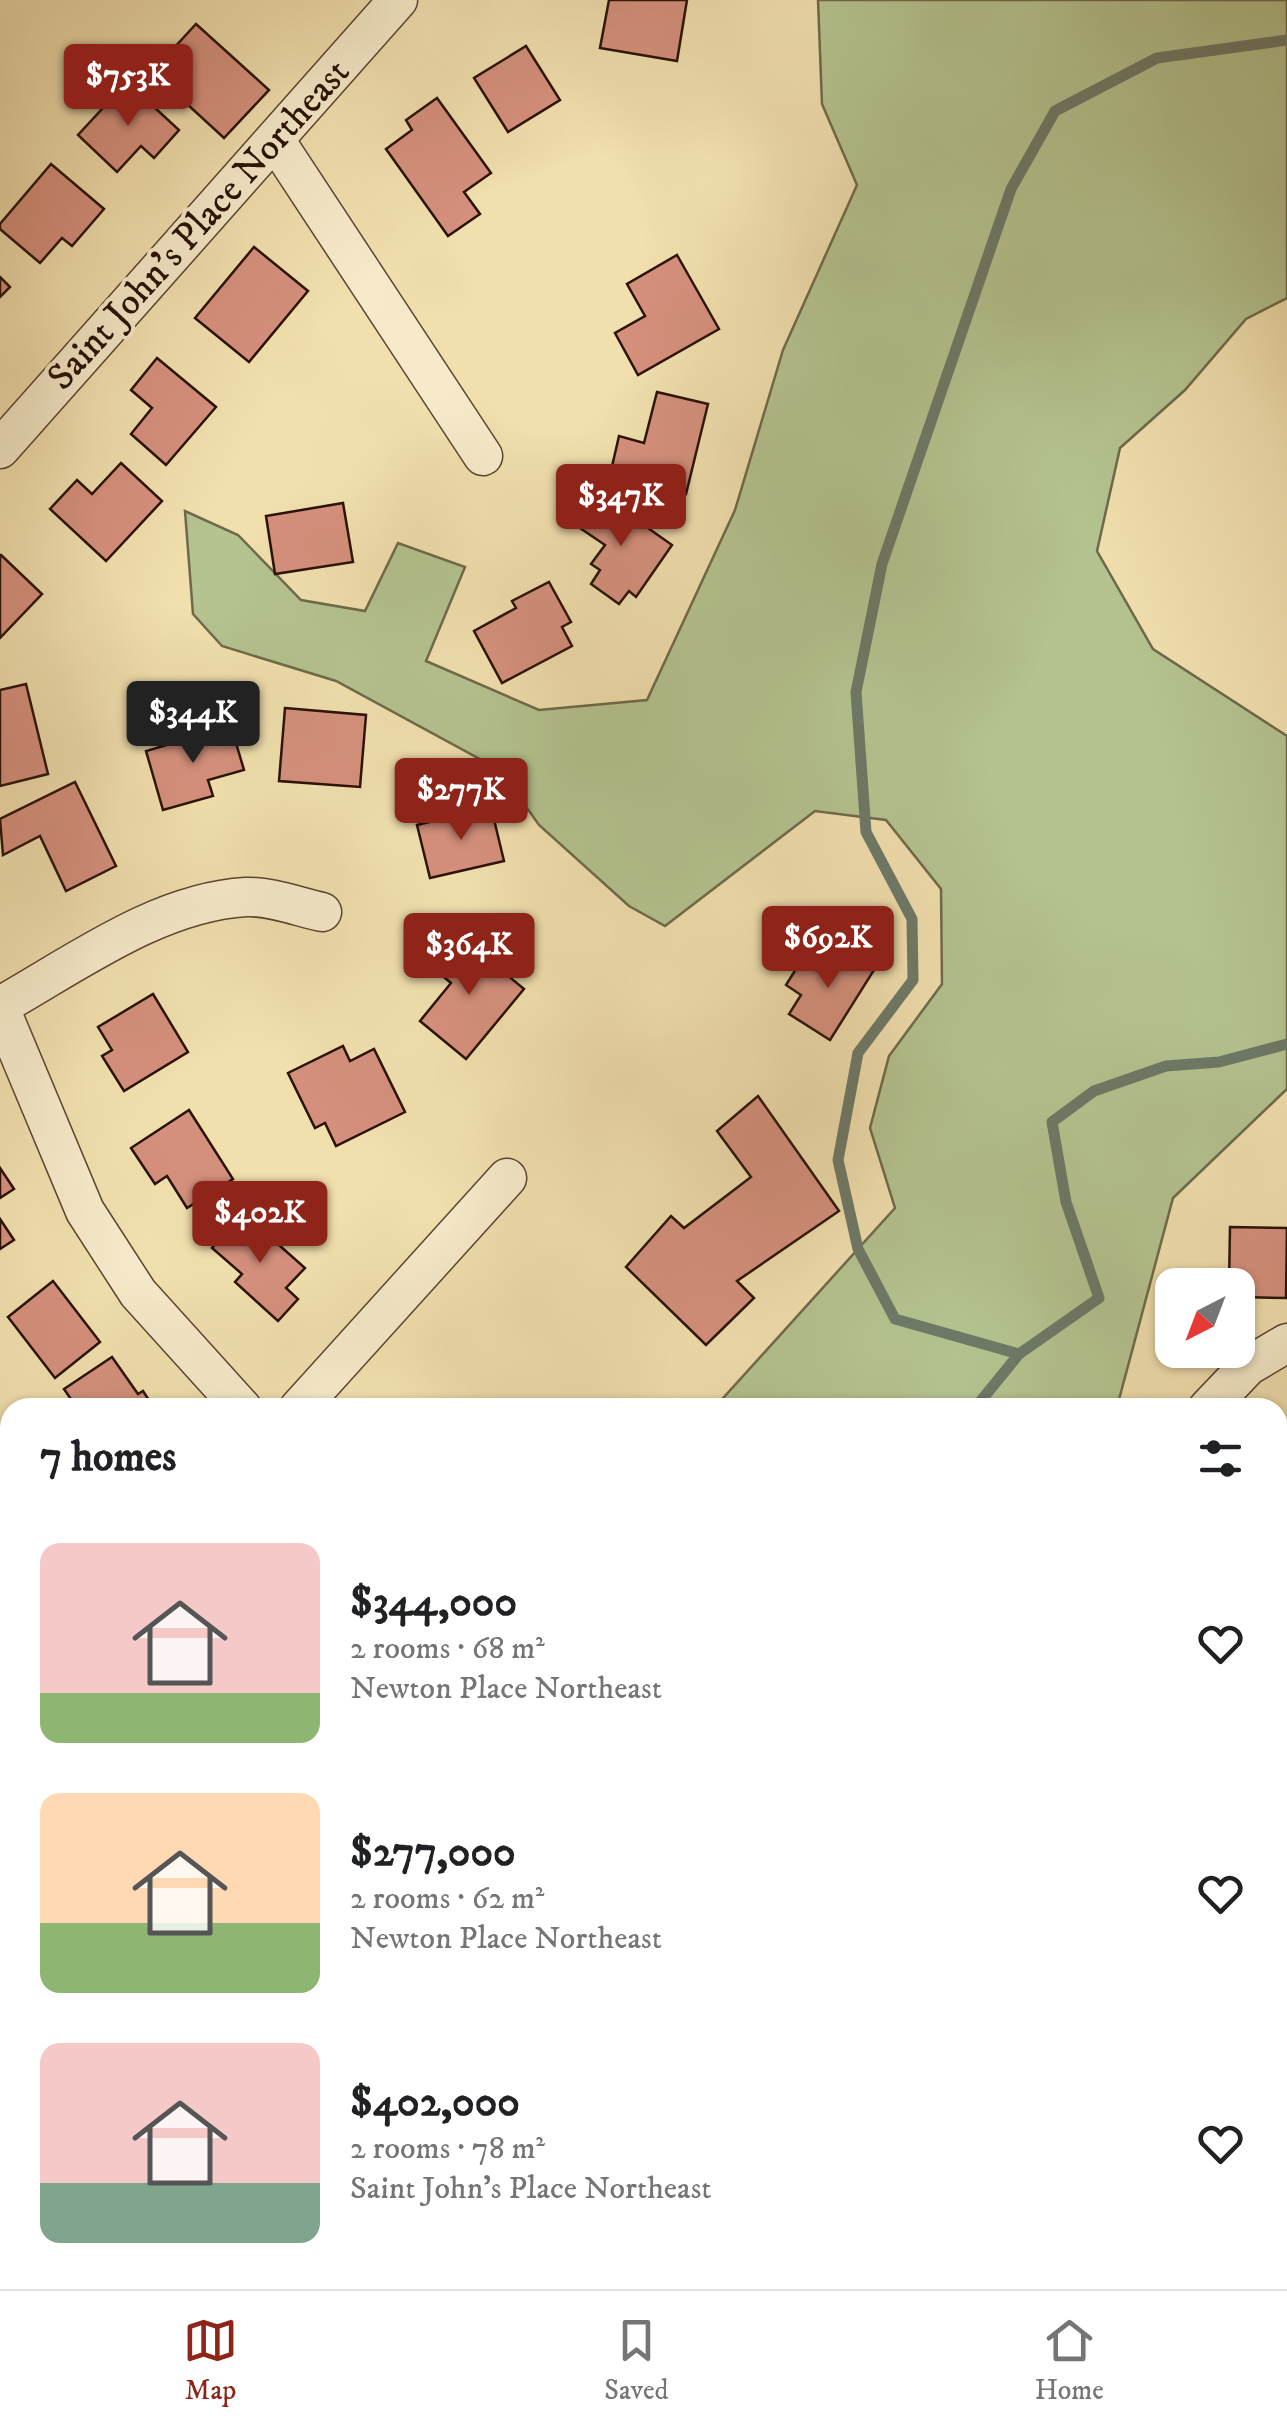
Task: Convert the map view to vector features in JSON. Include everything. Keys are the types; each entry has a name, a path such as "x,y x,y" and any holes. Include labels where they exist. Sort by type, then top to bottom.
{"street":[{"name":"Saint John's Place Northeast","path":"0,450 398,0"},
{"path":"275,140 482,456"},
{"path":"233,1398 138,1293 85,1210 0,1007 132,932 190,909 248,897 322,912"},
{"path":"308,1398 507,1178"},
{"path":"1218,1398 1248,1366 1287,1343"}],"green space":[{"path":"818,0 1287,0 1287,298 1246,319 1185,390 1120,448 1097,551 1153,649 1287,736 1287,1089 1173,1198 1119,1398 723,1398 895,1208 870,1128 889,1056 942,984 941,889 886,820 815,811 665,926 629,906 539,825 500,770 336,681 222,646 193,614 185,511 238,535 301,600 365,611 398,543 465,567 426,661 539,710 647,700 735,510 783,350 857,185 822,104"}],"building":[{"path":"609,0 687,0 677,61 600,48"},
{"path":"196,24 269,90 224,138 152,72"},
{"path":"526,46 560,100 508,132 474,78"},
{"path":"127,82 179,130 154,158 141,146 117,172 78,135"},
{"path":"437,98 491,173 464,192 480,214 448,236 386,149 412,130 406,120"},
{"path":"51,164 104,209 72,246 62,238 40,263 0,229 0,224"},
{"path":"254,247 308,291 249,362 195,318"},
{"path":"677,255 719,329 638,375 615,333 645,316 627,284"},
{"path":"0,277 10,287 0,297"},
{"path":"157,358 216,407 166,465 131,434 152,408 131,390"},
{"path":"657,392 708,404 686,494 610,475 619,436 644,443"},
{"path":"121,463 162,501 106,561 50,509 77,480 92,494"},
{"path":"597,492 672,545 636,597 629,591 619,604 591,584 600,570 591,564 605,545 574,524"},
{"path":"343,503 353,562 275,574 266,516"},
{"path":"0,555 42,594 0,638"},
{"path":"549,582 571,622 562,627 572,646 502,683 474,631 516,608 512,601"},
{"path":"26,684 48,774 0,786 0,690"},
{"path":"285,708 366,715 360,787 279,781"},
{"path":"231,726 244,770 208,780 213,796 163,810 146,751"},
{"path":"75,782 116,866 66,891 40,836 3,855 0,819"},
{"path":"491,807 504,861 430,878 417,825"},
{"path":"460,936 524,989 466,1059 420,1021 451,983 433,968"},
{"path":"832,945 874,970 830,1040 789,1014 801,995 786,985 801,961 816,970"},
{"path":"153,994 188,1052 124,1091 102,1056 112,1050 98,1027"},
{"path":"343,1046 350,1061 374,1049 405,1112 336,1146 325,1123 315,1128 288,1073"},
{"path":"758,1096 839,1211 737,1281 754,1298 706,1345 626,1267 671,1216 684,1228 751,1177 717,1131"},
{"path":"189,1110 233,1179 187,1208 167,1176 155,1184 131,1148"},
{"path":"0,1168 14,1189 0,1198"},
{"path":"243,1213 305,1268 286,1288 298,1299 278,1321 235,1282 242,1274 212,1248"},
{"path":"0,1219 14,1240 0,1249"},
{"path":"1230,1227 1287,1228 1286,1298 1255,1297 1255,1268 1229,1268"},
{"path":"53,1281 100,1342 55,1378 8,1317"},
{"path":"112,1357 138,1394 143,1391 148,1398 70,1398 64,1389"}],"waterway":[{"path":"1019,1354 895,1319 858,1249 838,1160 858,1053 913,980 912,919 866,832 856,692 882,564 1011,189 1055,111 1157,58 1287,40"},
{"path":"983,1398 1019,1354 1099,1298 1066,1202 1052,1122 1094,1091 1166,1066 1219,1062 1287,1044"}]}
